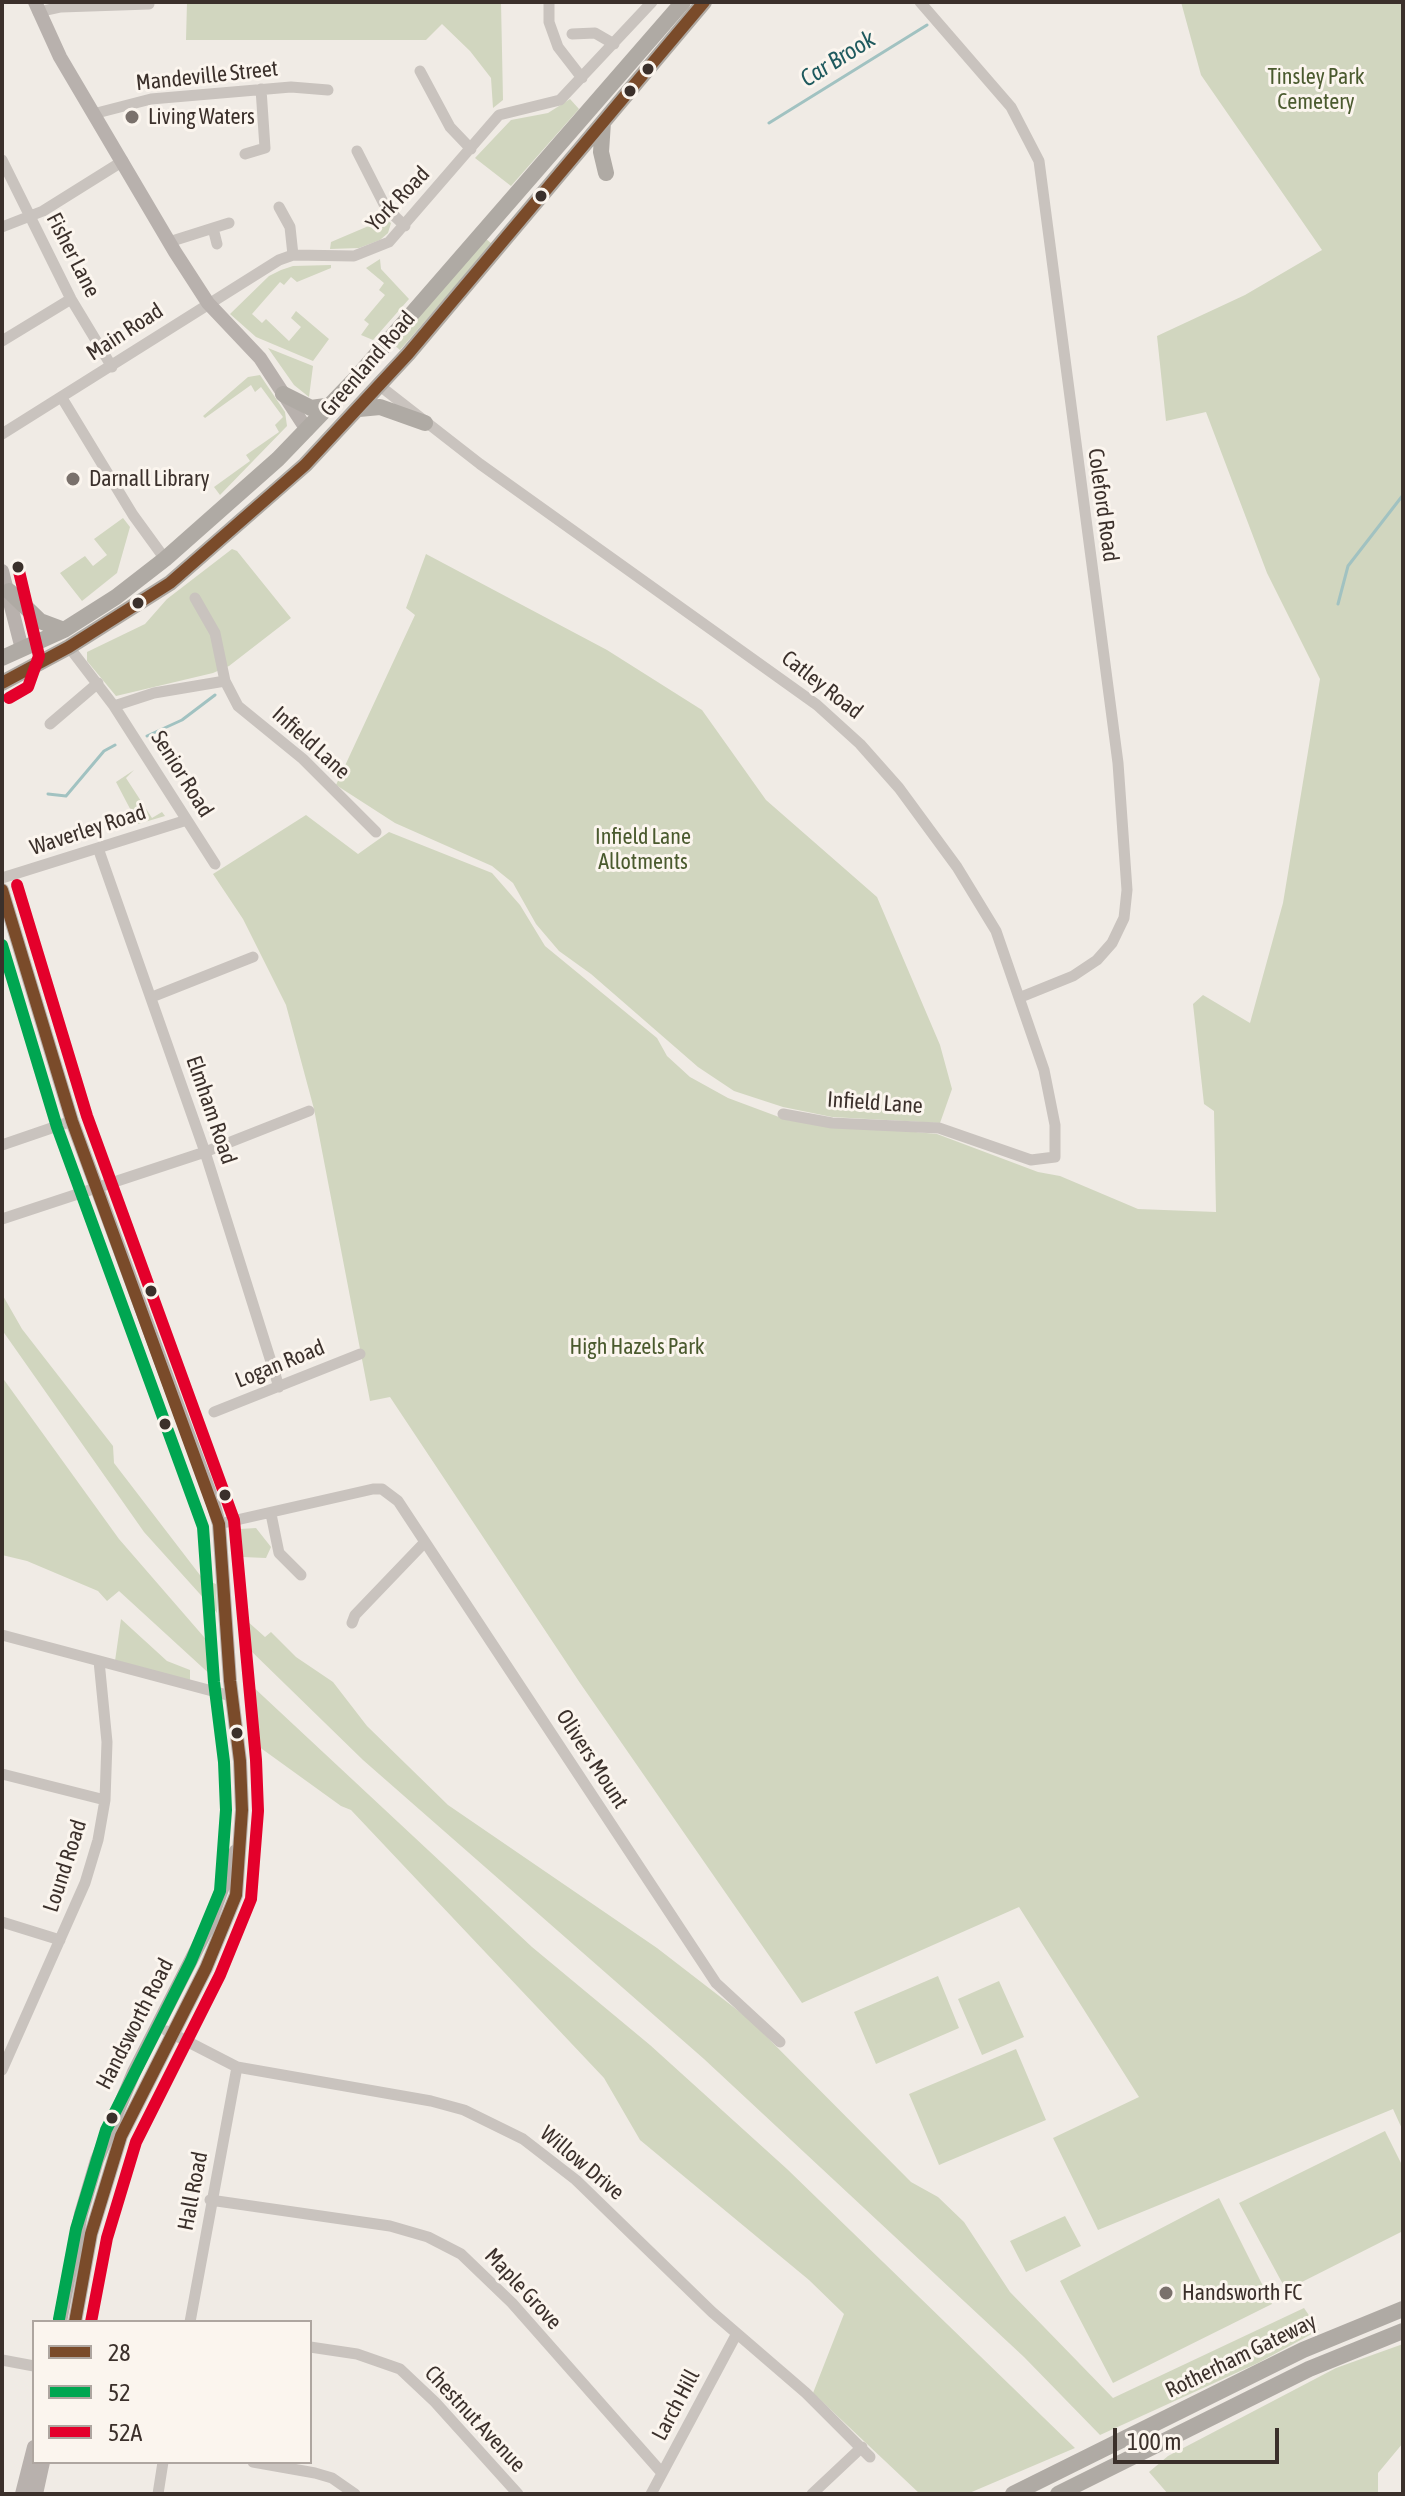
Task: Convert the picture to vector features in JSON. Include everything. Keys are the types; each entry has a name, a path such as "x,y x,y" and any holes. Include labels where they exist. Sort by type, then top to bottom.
{"highway":[{"name":"Greenland Road","path":"8,680 66,639 165,559 330,407 683,2"},
{"name":"Greenland Road","path":"2,658 22,649 66,639 170,583 305,465 380,386 704,2"},
{"path":"603,122 601,152 606,173"},
{"path":"557,148 572,159"},
{"path":"283,394 311,408 330,407 367,384 380,386 374,358"},
{"path":"305,465 307,430 326,430 361,408 380,407 425,423"},
{"path":"9,591 40,621 66,639"},
{"path":"8,680 21,666 22,649"},
{"name":"Rotherham Gateway","path":"1013,2494 1303,2350 1403,2309"},
{"name":"Rotherham Gateway","path":"1065,2490 1309,2369 1403,2331"}],"main road":[{"path":"36,7 93,114 208,303 254,350 307,430"},
{"path":"2,571 22,649"},
{"path":"2,890 72,1121 219,1524 230,1688"},
{"name":"Handsworth Road","path":"75,2320 91,2234 121,2136 174,2034 232,1908 238,1880 240,1761 230,1688"},
{"name":"Handsworth Road","path":"60,2320 81,2214 97,2160 116,2111 208,1927 239,1844"},
{"path":"22,2494 32,2455"},
{"path":"36,2494 43,2464"}],"street":[{"path":"549,2 549,22 558,47 582,78 652,2"},
{"name":"Coleford Road","path":"920,2 1011,107 1039,161 1118,763 1127,890 1124,918 1112,943 1097,960 1073,976 1021,997"},
{"path":"36,7 128,11 149,4"},
{"path":"572,34 595,33 614,44"},
{"path":"420,71 450,127 471,149"},
{"name":"York Road","path":"208,303 261,268 293,255 344,257 369,253 389,242 505,111 560,100 582,78"},
{"path":"245,154 265,148 261,89"},
{"name":"Mandeville Street","path":"93,114 151,99 261,89 328,90"},
{"path":"357,151 386,208 405,226"},
{"name":"Fisher Lane","path":"2,160 71,299 112,367"},
{"path":"2,227 43,211 123,161"},
{"path":"279,207 290,227 293,255"},
{"path":"169,242 229,223"},
{"path":"213,228 217,244"},
{"path":"2,341 71,299"},
{"name":"Main Road","path":"2,434 112,367 208,303"},
{"name":"Catley Road","path":"380,386 425,423 817,705 860,744 925,821 996,931 1044,1070 1055,1125 1055,1157"},
{"path":"62,398 133,515 165,559"},
{"path":"114,706 154,693 225,681 215,633 195,598"},
{"name":"Senior Road","path":"66,639 114,706 215,864"},
{"name":"Infield Lane","path":"225,681 238,706 303,759 376,832"},
{"path":"50,724 98,683"},
{"name":"Waverley Road","path":"2,878 187,820"},
{"name":"Elmham Road","path":"98,848 205,1152 279,1387"},
{"path":"152,997 253,957"},
{"path":"2,1219 205,1152 309,1111"},
{"name":"Infield Lane","path":"783,1114 832,1123 939,1128 1031,1160 1055,1157"},
{"path":"2,1145 72,1121"},
{"name":"Logan Road","path":"214,1412 360,1354"},
{"name":"Olivers Mount","path":"271,1514 382,1489 398,1501 716,1983 780,2042"},
{"path":"219,1524 271,1514 279,1553 301,1575"},
{"path":"352,1623 355,1615 425,1542"},
{"path":"2,1635 99,1661 230,1688"},
{"name":"Lound Road","path":"2,2070 85,1883 98,1840 105,1800 107,1742 99,1661"},
{"path":"2,1774 105,1800"},
{"path":"2,1922 60,1940"},
{"name":"Willow Drive","path":"159,2026 237,2067 431,2101 464,2110 523,2139 576,2180 736,2335 777,2367 870,2457"},
{"name":"Hall Road","path":"190,2320 210,2200 237,2067"},
{"name":"Maple Grove","path":"210,2200 390,2226 428,2237 461,2254 484,2273 662,2473"},
{"name":"Larch Hill","path":"651,2494 736,2335"},
{"name":"Chestnut Avenue","path":"312,2347 357,2354 400,2369 435,2402 518,2494"},
{"path":"2,2360 32,2366"},
{"path":"812,2494 862,2447"},
{"path":"158,2494 163,2464"},
{"path":"263,2464 332,2478 355,2494"}],"green space":[{"path":"187,2 501,2 503,100 493,108 491,78 470,51 442,24 426,40 186,40"},
{"path":"1181,2 1403,2 1403,2131 1393,2109 1098,2230 1053,2138 1139,2097 1019,1907 802,2003 580,1683 390,1397 370,1401 314,1109 286,1005 243,919 213,874 306,815 358,854 389,832 492,873 520,905 545,946 657,1038 667,1056 690,1077 728,1098 787,1120 937,1134 1038,1172 1060,1176 1138,1209 1216,1212 1214,1111 1204,1104 1193,1004 1203,995 1250,1023 1283,903 1320,679 1267,573 1206,412 1166,421 1157,336 1245,295 1322,250 1201,75"},
{"path":"570,99 579,109 511,186 475,158 511,120 548,113"},
{"path":"385,219 391,223 388,233 380,240 359,248 330,249 331,242"},
{"path":"485,238 492,244 400,350 393,344"},
{"path":"380,259 381,269 409,299 373,340 361,335 369,324 364,320 385,295 379,290 384,283 366,268"},
{"path":"331,265 331,268 297,282 291,277 284,285 280,282 252,314 262,323 266,319 289,341 301,327 291,318 296,311 329,339 313,361 256,337 230,314 269,276 281,270 293,266"},
{"path":"268,348 313,366 309,397 294,385"},
{"path":"260,375 285,412 287,426 220,495 214,487 250,461 246,455 279,432 275,425 283,417 261,387 255,392 251,385 205,418 203,416 248,377"},
{"path":"123,518 130,527 117,573 82,601 60,573 85,556 93,566 107,555 94,539"},
{"path":"232,549 237,551 291,618 229,666 213,673 116,696 87,661 87,652 145,624 167,599"},
{"name":"Infield Lane Allotments","path":"426,554 607,650 702,710 766,800 877,897 940,1045 952,1089 940,1123 832,1117 783,1107 734,1091 698,1067 591,974 559,951 536,924 513,883 492,866 395,823 336,785 415,615 406,608"},
{"path":"134,770 126,778 152,818 162,812 165,816 138,824 116,782"},
{"path":"2,1294 22,1329 113,1446 114,1463 203,1579 216,1584 217,1613 144,1532 2,1330"},
{"path":"2,1377 119,1539 217,1652 218,1678 214,1678 119,1591 107,1601 98,1591 27,1561 2,1555"},
{"path":"256,1528 271,1547 266,1558 242,1557 240,1529"},
{"path":"121,1619 167,1661 190,1670 190,1686 115,1661"},
{"path":"246,1620 265,1637 271,1632 296,1657 333,1682 367,1726 448,1805 657,1948 749,2019 911,2182 938,2197 964,2222 1010,2292 1113,2398 1304,2308 1319,2330 1258,2363 1100,2435 1024,2357 704,2059 363,1760 248,1648"},
{"path":"250,1684 532,1947 650,2045 787,2169 1075,2448 967,2494 920,2494 813,2393 844,2314 809,2280 640,2140 604,2078 351,1810 251,1741 247,1703"},
{"path":"938,1976 959,2028 876,2064 854,2012"},
{"path":"999,1981 1024,2037 982,2055 958,1999"},
{"path":"1016,2049 1046,2120 939,2165 909,2094"},
{"path":"1385,2131 1403,2167 1403,2231 1286,2290 1239,2203"},
{"name":"Handsworth FC","path":"1219,2198 1272,2304 1113,2383 1060,2281"},
{"path":"1065,2216 1081,2246 1026,2272 1010,2241"},
{"path":"1403,2344 1403,2443 1378,2473 1378,2494 1168,2494 1149,2472 1168,2456 1336,2368"}],"waterway":[{"name":"Car Brook","path":"769,123 927,25"},
{"path":"1338,604 1348,566 1403,495"},
{"name":"Car Brook","path":"147,736 182,720 215,695"},
{"name":"Car Brook","path":"48,794 66,796 104,751 115,745"}],"transit line":[{"name":"28","path":"2,683 69,647 170,583 305,465 408,354 704,2"},
{"name":"52A","path":"9,698 28,687 39,656 18,567"},
{"name":"52A","path":"17,885 87,1116 234,1520 256,1760 258,1811 251,1899 220,1975 136,2142 107,2238 91,2320"},
{"name":"28","path":"2,890 72,1121 219,1524 230,1681 240,1761 242,1810 236,1895 206,1968 121,2136 91,2234 75,2320"},
{"name":"52","path":"2,945 57,1127 203,1527 226,1810 220,1891 191,1961 106,2130 76,2229 59,2319"}],"place":[{"name":"Living Waters","path":"132,117"},
{"name":"Darnall Library","path":"73,479"},
{"name":"Handsworth FC","path":"1166,2293"}],"park label":[{"name":"Tinsley Park Cemetery","path":"1316,90"},
{"name":"High Hazels Park","path":"637,1347"}]}
